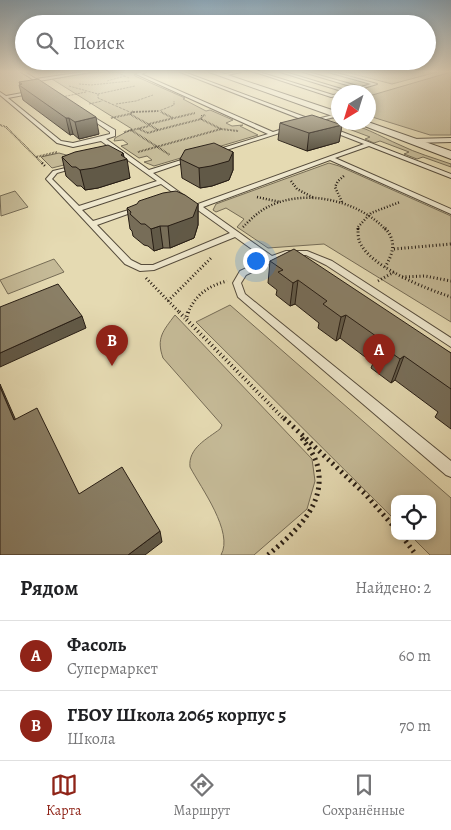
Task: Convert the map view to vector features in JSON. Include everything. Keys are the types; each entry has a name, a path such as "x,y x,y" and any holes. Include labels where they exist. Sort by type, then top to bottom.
{"street":[{"path":"289,98 331,113"},
{"path":"376,128 451,155"}],"lane":[{"path":"6,98 64,145 79,145 111,136 114,133 83,111"},
{"path":"190,98 272,134"},
{"path":"250,98 451,176"},
{"path":"304,125 331,117"},
{"path":"205,155 294,128"},
{"path":"102,139 121,155 180,194 272,260"},
{"path":"412,141 451,140"},
{"path":"197,207 369,144"},
{"path":"148,172 197,157"},
{"path":"330,158 451,212"},
{"path":"83,164 53,174 49,178 91,224 135,267 154,267 236,234"},
{"path":"77,209 162,182"},
{"path":"171,197 180,194"},
{"path":"91,224 144,206"},
{"path":"451,343 318,256 296,252 286,253 243,273 239,278 237,287 241,295 451,470"}],"path":[{"path":"98,98 133,112 160,111 174,106 174,100 184,98"},
{"path":"116,104 145,98"},
{"path":"160,111 174,118"},
{"path":"133,112 130,114 158,130"},
{"path":"182,162 131,130 196,113"},
{"path":"121,155 221,129 201,119 148,133 138,128"},
{"path":"0,125 6,127 53,174"},
{"path":"342,203 335,192 336,182 357,170"},
{"path":"289,173 292,184 296,188 317,199"},
{"path":"242,190 254,196 281,202 317,199 342,203 368,214 385,228 391,237 394,249 393,256 385,267"},
{"path":"420,198 389,204 368,214 357,226 356,234 361,246 370,256 385,267 428,290 451,297"},
{"path":"236,234 260,211 281,202"},
{"path":"394,249 451,244"},
{"path":"168,301 215,254"},
{"path":"135,267 300,435 332,462 365,494 391,523"},
{"path":"401,277 425,276 451,281"},
{"path":"186,319 194,298 204,289 221,282 239,278"},
{"path":"268,555 310,514 319,488 316,462 300,435"},
{"path":"405,540 416,555"}],"shaded area":[{"path":"82,98 185,98 183,99 206,111 210,110 233,120 226,123 232,126 243,125 240,126 258,135 154,166 144,162 152,160 147,156 139,158 121,146 128,144 123,140 114,141 115,138 132,129"},
{"path":"376,98 451,98 451,135 430,135 376,118"},
{"path":"351,130 367,130 412,150 451,164 451,167 423,157 417,159 404,154 409,152 380,141 374,143 365,139 370,137"},
{"path":"59,153 84,160 52,168 41,157"},
{"path":"329,163 451,216 451,322 324,244 268,248 237,227 244,219 226,208 216,212 213,210 216,204"},
{"path":"15,191 28,207 1,216 0,196"},
{"path":"54,259 64,272 8,294 0,280"},
{"path":"230,305 451,498 451,555 430,555 415,540 436,540 436,495 391,495 391,516 196,322"},
{"path":"175,315 312,459 315,481 307,509 254,555 221,555 224,545 220,523 190,467 190,460 195,449 220,429 222,425 163,358 160,345 162,335"}],"building":[{"path":"37,98 67,98 96,117 75,122"},
{"path":"312,115 331,121 331,128 309,133 280,123"},
{"path":"214,143 233,152 229,161 199,168 180,159 185,150"},
{"path":"108,145 123,153 121,155 127,159 80,170 72,167 62,157 75,152"},
{"path":"176,191 198,204 193,217 168,226 151,229 145,224 141,224 130,214 131,212 127,208 137,204 139,201"},
{"path":"294,249 451,353 451,389 404,356 400,359 379,344 383,341 346,315 341,317 323,304 327,301 298,280 293,283 278,272 283,270 270,261"},
{"path":"58,284 82,316 0,353 0,307"},
{"path":"0,387 14,420 37,408 79,494 122,467 160,531 128,555 0,555"}],"place":[{"name":"ГБОУ Школа 2065 корпус 5","path":"112,366"},
{"name":"Фасоль","path":"379,375"}]}
